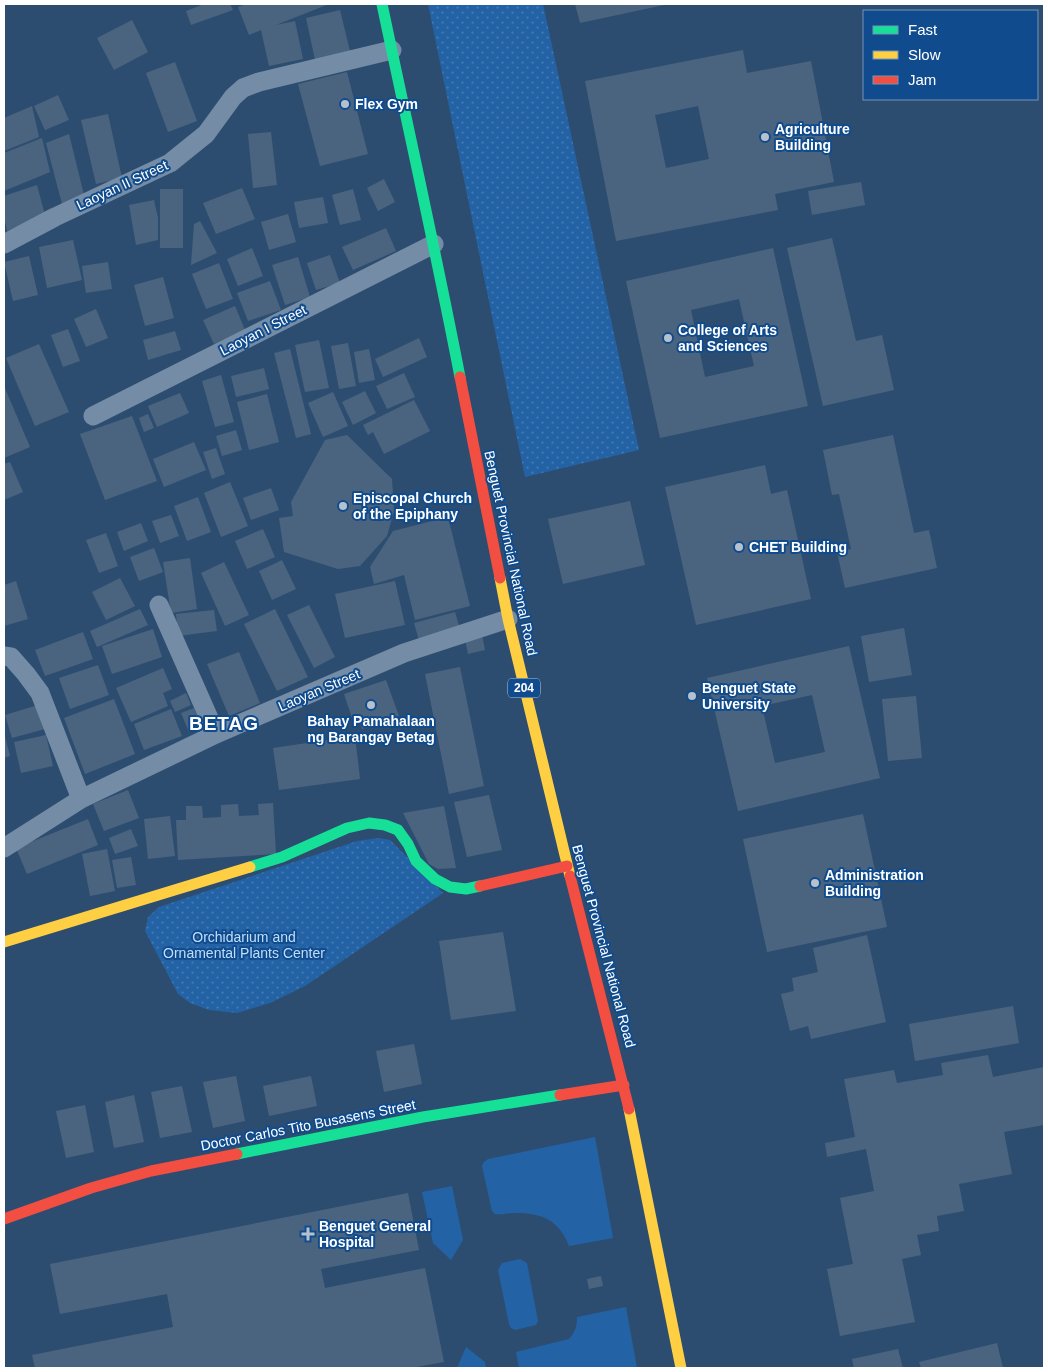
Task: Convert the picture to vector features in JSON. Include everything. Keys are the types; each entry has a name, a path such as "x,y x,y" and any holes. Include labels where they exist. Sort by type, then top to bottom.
{"main road":[{"name":"Benguet Provincial National Road","path":"382,4 413,155 434,244 508,619 567,866 624,1085 681,1368"},
{"path":"4,942 282,857 347,828 370,823 385,824 398,830 408,844 416,861 435,879 450,887 466,889 567,866"},
{"name":"Doctor Carlos Tito Busasens Street","path":"4,1219 92,1188 151,1171 423,1117 624,1085"}],"street":[{"name":"Laoyan II Street","path":"4,244 55,217 170,163 206,134 233,97 243,88 259,82 392,50"},
{"name":"Laoyan I Street","path":"93,416 434,244"},
{"path":"159,604 216,734"},
{"name":"Laoyan Street","path":"4,848 80,799 216,734 404,653 508,619"},
{"path":"4,656 11,657 40,693 80,799"}],"green space":[{"path":"428,4 543,4 639,450 525,477"},
{"name":"Orchidarium and Ornamental Plants Center","path":"379,838 390,840 443,893 305,986 270,1003 237,1013 209,1010 190,1003 178,994 145,931 148,917 159,907 357,841"},
{"path":"595,1137 613,1238 569,1246 560,1230 548,1220 533,1214 495,1214 492,1211 482,1166 488,1159"},
{"path":"452,1186 463,1240 451,1260 433,1243 422,1192"},
{"path":"520,1259 527,1263 538,1321 536,1325 515,1330 509,1324 498,1270 502,1263"},
{"path":"626,1307 637,1368 519,1368 516,1352 569,1339 577,1324 577,1317"},
{"path":"466,1347 485,1362 486,1368 457,1368"}],"building":[{"path":"204,4 230,4 233,10 191,25 186,11"},
{"path":"246,4 329,4 276,25 295,21 303,59 269,66 261,30 249,35 238,7"},
{"path":"575,4 664,4 664,5 580,23"},
{"path":"340,10 350,51 315,60 306,18"},
{"path":"132,20 148,52 114,70 97,38"},
{"name":"Agriculture Building","path":"743,50 747,73 811,61 834,182 775,194 778,210 616,241 585,81","holes":["698,106 709,159 666,168 655,115"]},
{"path":"175,62 197,121 168,132 146,73"},
{"path":"347,72 368,154 320,166 298,84"},
{"path":"58,95 69,120 45,130 34,106"},
{"path":"32,106 39,137 4,151 4,118"},
{"path":"108,114 122,178 96,184 81,120"},
{"path":"271,132 277,185 253,188 248,134"},
{"path":"69,134 84,195 62,204 46,143"},
{"path":"42,138 50,172 4,191 4,153"},
{"path":"384,179 395,202 378,211 367,188"},
{"path":"861,182 865,205 812,215 808,191"},
{"path":"37,185 45,215 7,231 4,216 4,196"},
{"path":"242,188 255,219 216,234 203,203"},
{"path":"160,189 183,189 183,248 160,248"},
{"path":"353,189 361,220 340,225 332,195"},
{"path":"323,197 328,223 299,228 294,202"},
{"path":"154,200 158,218 158,240 136,245 129,205"},
{"path":"288,214 296,242 269,250 261,222"},
{"path":"200,221 217,253 191,265 194,224"},
{"path":"386,228 396,251 353,270 342,247"},
{"path":"832,238 856,341 882,335 894,390 823,406 787,248"},
{"path":"73,240 82,280 47,288 39,247"},
{"path":"252,248 263,276 238,286 227,259"},
{"name":"College of Arts and Sciences","path":"773,248 808,406 660,438 626,281","holes":["739,299 754,366 705,377 691,310"]},
{"path":"330,255 340,283 316,290 307,263"},
{"path":"29,256 38,295 13,301 4,262"},
{"path":"298,257 310,297 285,305 272,265"},
{"path":"108,262 112,289 86,293 82,266"},
{"path":"219,263 233,299 206,309 192,274"},
{"path":"163,277 174,318 145,326 134,285"},
{"path":"270,281 281,310 248,321 237,293"},
{"path":"235,306 245,330 214,344 203,320"},
{"path":"96,309 108,338 86,347 74,319"},
{"path":"68,329 80,361 63,367 51,335"},
{"path":"175,331 181,350 148,360 143,340"},
{"path":"419,338 427,357 383,377 375,359"},
{"path":"319,340 329,388 305,392 295,345"},
{"path":"348,343 356,386 339,389 331,346"},
{"path":"39,344 69,412 35,426 6,358"},
{"path":"290,349 311,434 296,438 274,353"},
{"path":"369,349 375,380 359,383 354,352"},
{"path":"264,368 269,389 236,397 231,376"},
{"path":"404,373 415,397 387,409 376,386"},
{"path":"221,375 234,422 215,427 202,381"},
{"path":"4,386 30,447 4,458"},
{"path":"365,391 376,413 353,425 342,402"},
{"path":"333,392 348,426 323,437 308,403"},
{"path":"180,393 189,413 157,427 148,406"},
{"path":"267,394 279,442 249,450 237,402"},
{"path":"414,400 430,431 384,454 373,432 368,435 363,425"},
{"path":"148,414 154,428 144,432 139,418"},
{"path":"132,416 157,481 105,500 80,434"},
{"path":"236,430 242,450 222,456 216,436"},
{"name":"Episcopal Church of the Epiphany","path":"347,435 392,479 394,511 387,536 360,566 338,569 284,552 279,518 293,516 291,502 325,440"},
{"path":"893,435 914,533 929,530 937,568 845,588 837,552 851,549 839,494 832,495 823,450"},
{"path":"194,442 206,470 164,487 153,459"},
{"path":"216,448 225,474 212,479 203,452"},
{"path":"10,462 23,492 4,500 4,464"},
{"name":"CHET Building","path":"765,465 771,494 787,490 811,599 696,625 665,487"},
{"path":"230,482 248,526 221,537 204,493"},
{"path":"271,488 279,510 251,520 243,498"},
{"path":"198,497 211,532 187,541 174,506"},
{"path":"630,501 645,565 563,584 548,519"},
{"path":"171,515 179,536 160,543 152,521"},
{"path":"448,517 470,606 415,620 404,575 374,584 370,567 393,531"},
{"path":"141,523 148,541 124,551 117,532"},
{"path":"263,529 275,557 247,569 235,541"},
{"path":"106,533 118,566 99,573 86,540"},
{"path":"154,548 163,572 139,581 130,557"},
{"path":"190,558 197,609 171,613 163,562"},
{"path":"282,560 296,589 272,600 259,571"},
{"path":"224,562 249,615 225,626 201,573"},
{"path":"120,578 135,606 106,620 92,592"},
{"path":"16,581 28,619 4,626 4,585"},
{"path":"395,581 405,625 345,638 335,594"},
{"path":"309,605 335,657 314,668 287,615"},
{"path":"140,609 148,625 97,647 90,631"},
{"path":"275,609 308,677 277,691 244,624"},
{"path":"214,610 217,631 178,636 176,614"},
{"path":"455,612 461,633 420,644 414,623"},
{"path":"904,628 912,675 869,682 861,636"},
{"path":"153,629 162,657 112,674 102,646"},
{"path":"83,632 93,659 45,676 35,650"},
{"path":"482,635 485,650 468,654 465,639"},
{"path":"849,646 880,778 738,811 707,678","holes":["812,695 825,752 775,763 762,706"]},
{"path":"239,652 260,703 229,716 207,664"},
{"path":"98,665 109,695 70,709 59,678"},
{"path":"460,667 484,786 449,794 425,674"},
{"path":"163,668 172,689 163,693 168,706 131,722 116,688"},
{"name":"Bahay Pamahalaan ng Barangay Betag","path":"386,680 399,716 362,729 358,716 352,718 344,694"},
{"path":"186,693 191,705 175,712 170,701"},
{"path":"916,696 922,758 888,761 882,699"},
{"path":"114,699 135,754 85,774 64,718"},
{"path":"38,705 45,729 12,738 5,715"},
{"path":"194,708 202,727 189,732 181,713"},
{"path":"171,709 182,736 144,750 134,724"},
{"path":"4,733 10,756 4,758"},
{"path":"46,735 53,766 21,773 14,742"},
{"path":"355,736 360,779 279,790 273,748"},
{"path":"128,790 139,818 104,831 93,804"},
{"path":"489,795 502,850 467,857 454,802"},
{"path":"273,803 276,854 178,860 176,820 186,820 186,806 202,806 203,818 221,817 221,805 238,804 239,816 259,815 258,804"},
{"path":"444,806 456,868 438,869 429,864 403,813"},
{"name":"Administration Building","path":"863,814 887,927 767,952 743,839"},
{"path":"170,816 175,856 148,859 144,819"},
{"path":"88,819 98,845 27,874 16,848"},
{"path":"131,829 138,846 115,854 109,838"},
{"path":"107,849 115,891 90,896 82,854"},
{"path":"131,857 136,885 117,888 112,860"},
{"path":"503,932 516,1011 451,1020 439,941"},
{"path":"867,935 886,1022 811,1039 808,1026 790,1031 781,994 794,991 792,978 818,972 813,948"},
{"path":"1013,1006 1019,1043 915,1061 909,1024"},
{"path":"414,1044 422,1084 384,1092 376,1051"},
{"path":"988,1055 993,1077 1044,1067 1044,1125 1004,1132 1012,1174 959,1184 964,1211 937,1216 939,1231 917,1235 921,1255 902,1259 915,1322 840,1336 827,1269 853,1264 840,1198 874,1191 866,1149 827,1157 825,1143 855,1137 844,1079 894,1070 897,1083 943,1075 941,1063"},
{"path":"236,1076 245,1121 213,1128 203,1082"},
{"path":"311,1076 317,1106 269,1116 263,1086"},
{"path":"182,1086 192,1132 160,1138 151,1092"},
{"path":"134,1095 144,1142 114,1148 105,1102"},
{"path":"85,1105 94,1152 66,1158 56,1111"},
{"name":"Benguet General Hospital","path":"408,1193 419,1250 321,1269 325,1288 425,1268 444,1362 411,1368 35,1368 32,1355 173,1327 167,1294 60,1314 50,1264"},
{"path":"601,1276 603,1286 589,1289 587,1279"},
{"path":"997,1343 1003,1368 921,1368 919,1362"},
{"path":"898,1349 903,1368 854,1368 852,1359"}],"traffic: fast":[{"path":"382,4 460,377"},
{"path":"250,867 282,857 347,828 369,823 385,825 398,830 408,844 416,861 435,879 450,887 466,889 480,886"},
{"path":"237,1154 423,1117 560,1095"}],"traffic: slow":[{"path":"500,578 508,619 570,876"},
{"path":"4,942 250,867"},
{"path":"629,1109 681,1368"}],"traffic: jam":[{"path":"460,377 500,578"},
{"path":"480,886 567,866"},
{"path":"570,876 629,1109"},
{"path":"560,1095 624,1085"},
{"path":"4,1219 91,1188 151,1171 237,1154"}],"place":[{"name":"Flex Gym","path":"345,104"},
{"name":"Agriculture Building","path":"765,137"},
{"name":"College of Arts and Sciences","path":"668,338"},
{"name":"Episcopal Church of the Epiphany","path":"343,506"},
{"name":"CHET Building","path":"739,547"},
{"name":"Benguet State University","path":"692,696"},
{"name":"Bahay Pamahalaan ng Barangay Betag","path":"371,705"},
{"name":"Administration Building","path":"815,883"},
{"name":"Benguet General Hospital","path":"308,1234"}],"district":[{"name":"BETAG","path":"224,723"}]}
